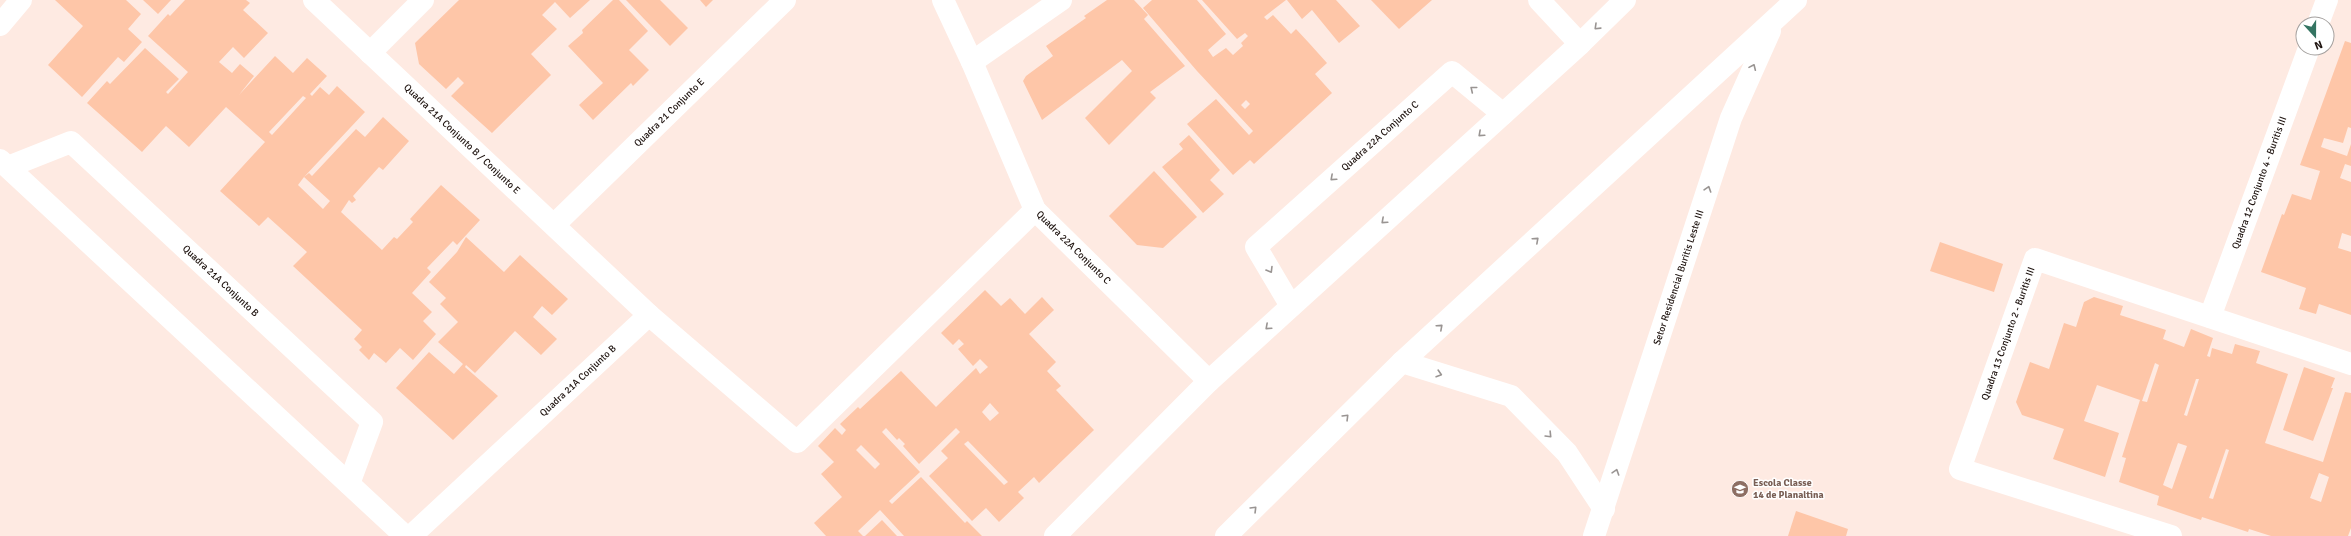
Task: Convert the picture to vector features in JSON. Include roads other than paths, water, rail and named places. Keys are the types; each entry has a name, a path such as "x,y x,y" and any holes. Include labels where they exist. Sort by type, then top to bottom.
{"street":[{"path":"0,25 22,0"},
{"path":"314,0 370,53 423,0"},
{"name":"Quadra 21 Conjunto E","path":"554,225 785,0"},
{"name":"Quadra 22A Conjunto C","path":"943,0 972,62 1035,210 1209,381"},
{"path":"972,62 1061,0"},
{"path":"1539,0 1580,44"},
{"path":"1055,536 1209,381 1580,44 1625,0"},
{"path":"1237,533 1402,362 1773,23 1796,0"},
{"path":"2321,16 2327,0"},
{"name":"Setor Residencial Buritis Leste III","path":"1594,536 1731,118 1773,23"},
{"name":"Quadra 21A Conjunto B / Conjunto E","path":"370,53 554,225"},
{"name":"Quadra 12 Conjunto 4 - Buritis III","path":"2210,318 2306,56"},
{"name":"Quadra 22A Conjunto C","path":"1291,306 1256,247 1452,72 1503,114"},
{"name":"Quadra 21A Conjunto B","path":"4,164 71,142 372,422 349,484"},
{"path":"4,164 405,536"},
{"path":"554,225 649,315 797,442 1035,210"},
{"name":"Quadra 13 Conjunto 2 - Buritis III","path":"2171,536 2140,531 1960,469 2035,259 2351,364"},
{"name":"Quadra 21A Conjunto B","path":"410,536 649,315"},
{"path":"1402,362 1511,396 1567,453 1604,509"}],"place":[{"name":"Escola Classe 14 de Planaltina","path":"1740,489"}]}
